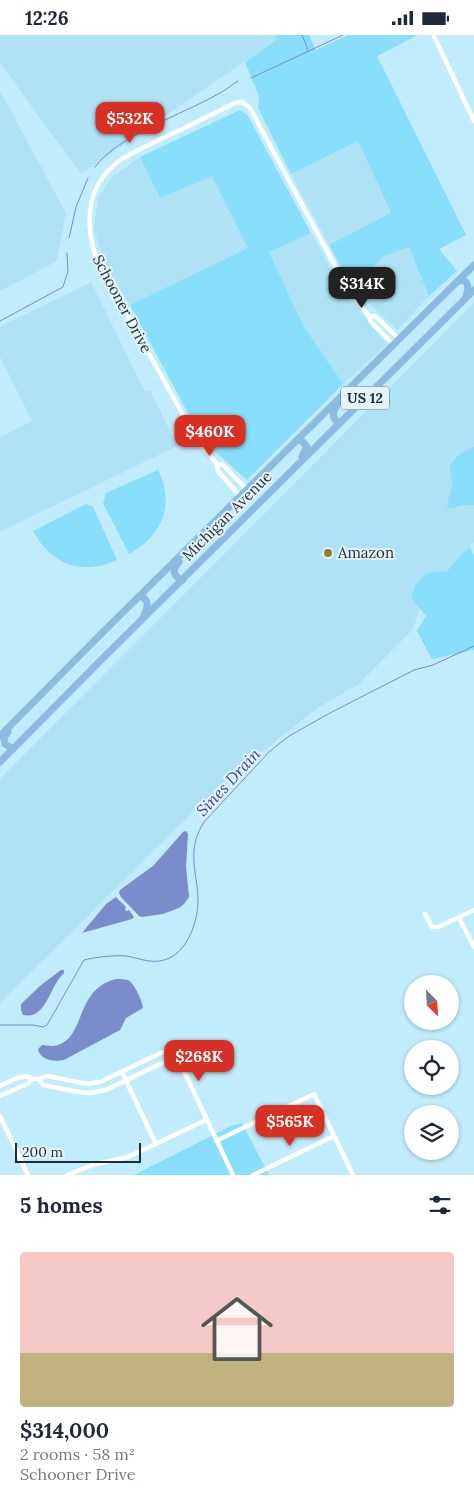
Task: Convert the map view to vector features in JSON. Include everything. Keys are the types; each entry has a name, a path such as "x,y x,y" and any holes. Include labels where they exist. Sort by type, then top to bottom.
{"main road":[{"name":"Michigan Avenue","path":"0,736 474,265"},
{"path":"457,282 463,280 468,284 469,289 465,299"},
{"name":"Michigan Avenue","path":"0,762 474,290"},
{"path":"339,423 333,417 333,413 346,391"},
{"path":"298,439 307,447 299,463"},
{"path":"183,580 174,575 174,568 194,542"},
{"path":"139,596 145,598 148,603 142,619"},
{"path":"13,749 5,744 4,738 16,719"}],"street":[{"path":"434,36 474,121"},
{"name":"Schooner Drive","path":"240,496 218,471 217,464 197,440 96,258 90,235 90,210 96,189 113,167 131,154 235,103 242,102 246,104 250,108 347,288 369,316 371,322 393,344"},
{"name":"Schooner Drive","path":"369,316 375,316 399,339"},
{"name":"Schooner Drive","path":"217,464 222,465 247,490"},
{"path":"425,914 432,927 438,927 474,910"},
{"path":"460,918 474,947"},
{"path":"0,1087 27,1075 32,1079 47,1076 87,1084 100,1082 162,1052 169,1055"},
{"path":"39,1079 43,1085 89,1093 106,1090 166,1061 169,1055 175,1052 233,1175"},
{"path":"122,1072 156,1144"},
{"path":"0,1096 29,1083 32,1079"},
{"path":"216,1141 314,1094 353,1175"},
{"path":"0,1116 28,1175"},
{"path":"67,1175 79,1173 104,1161 128,1157 206,1120"},
{"path":"253,1175 334,1136"}],"shaded area":[{"path":"0,35 274,35 277,39 81,174 0,63"},
{"path":"274,35 309,35 316,50 348,35 418,35 377,56 466,235 439,249 457,271 429,296 409,247 384,256 352,287 329,245 391,213 358,141 291,174 258,108 259,96 245,62 277,39"},
{"path":"0,91 66,213 57,261 0,291"},
{"path":"240,110 248,116 311,233 269,252 304,327 343,384 247,480 197,433 130,305 248,248 212,176 160,198 140,157"},
{"path":"358,141 391,214 329,245 291,174"},
{"path":"140,157 160,198 212,175 249,248 130,305 104,262 94,229 98,198 112,177"},
{"path":"311,233 346,296 387,344 343,384 304,327 269,252"},
{"path":"409,247 429,296 397,330 352,287 384,256"},
{"path":"91,282 145,392 150,390 177,446 0,532 0,435 1,437 32,421 0,357 0,327"},
{"path":"474,303 474,542 447,571 426,573 415,586 411,597 420,608 413,629 359,684 316,709 219,786 0,1003 0,779"},
{"path":"474,447 474,505 463,505 450,509 447,506 452,483 451,465 459,455"},
{"path":"158,470 165,495 163,518 150,538 129,554 103,503 106,493"},
{"path":"86,504 93,507 117,560 92,567 80,567 69,564 49,552 33,531"},
{"path":"470,547 474,556 474,650 432,659 417,631 426,616 411,597 415,586 426,573 447,571"},
{"path":"186,831 188,834 186,867 189,897 179,908 163,914 139,916 121,897 120,890 153,866"},
{"path":"116,897 126,907 125,910 129,910 134,917 82,933 106,904"},
{"path":"61,970 64,970 64,973 43,1007 31,1015 23,1015 21,1004 41,985"},
{"path":"116,979 127,980 133,985 143,1008 126,1018 120,1030 64,1060 56,1061 41,1056 38,1049 42,1045 56,1046 67,1040 94,992 103,984"},
{"path":"242,1123 269,1175 134,1175 231,1126"}],"waterway":[{"path":"302,35 307,50"},
{"path":"251,78 343,35"},
{"path":"95,167 106,155 135,135 203,102 238,81"},
{"path":"69,238 76,207 88,178"},
{"path":"0,321 63,287 68,271 67,253"},
{"name":"Sines Drain","path":"0,1025 33,1025 43,1027 47,1025 84,960 122,956 159,961 172,957 190,936 196,918 198,893 194,851 199,832 204,822 269,752 289,736 330,713 414,670 433,665 474,646"}],"place":[{"name":"Amazon","path":"328,553"}]}
